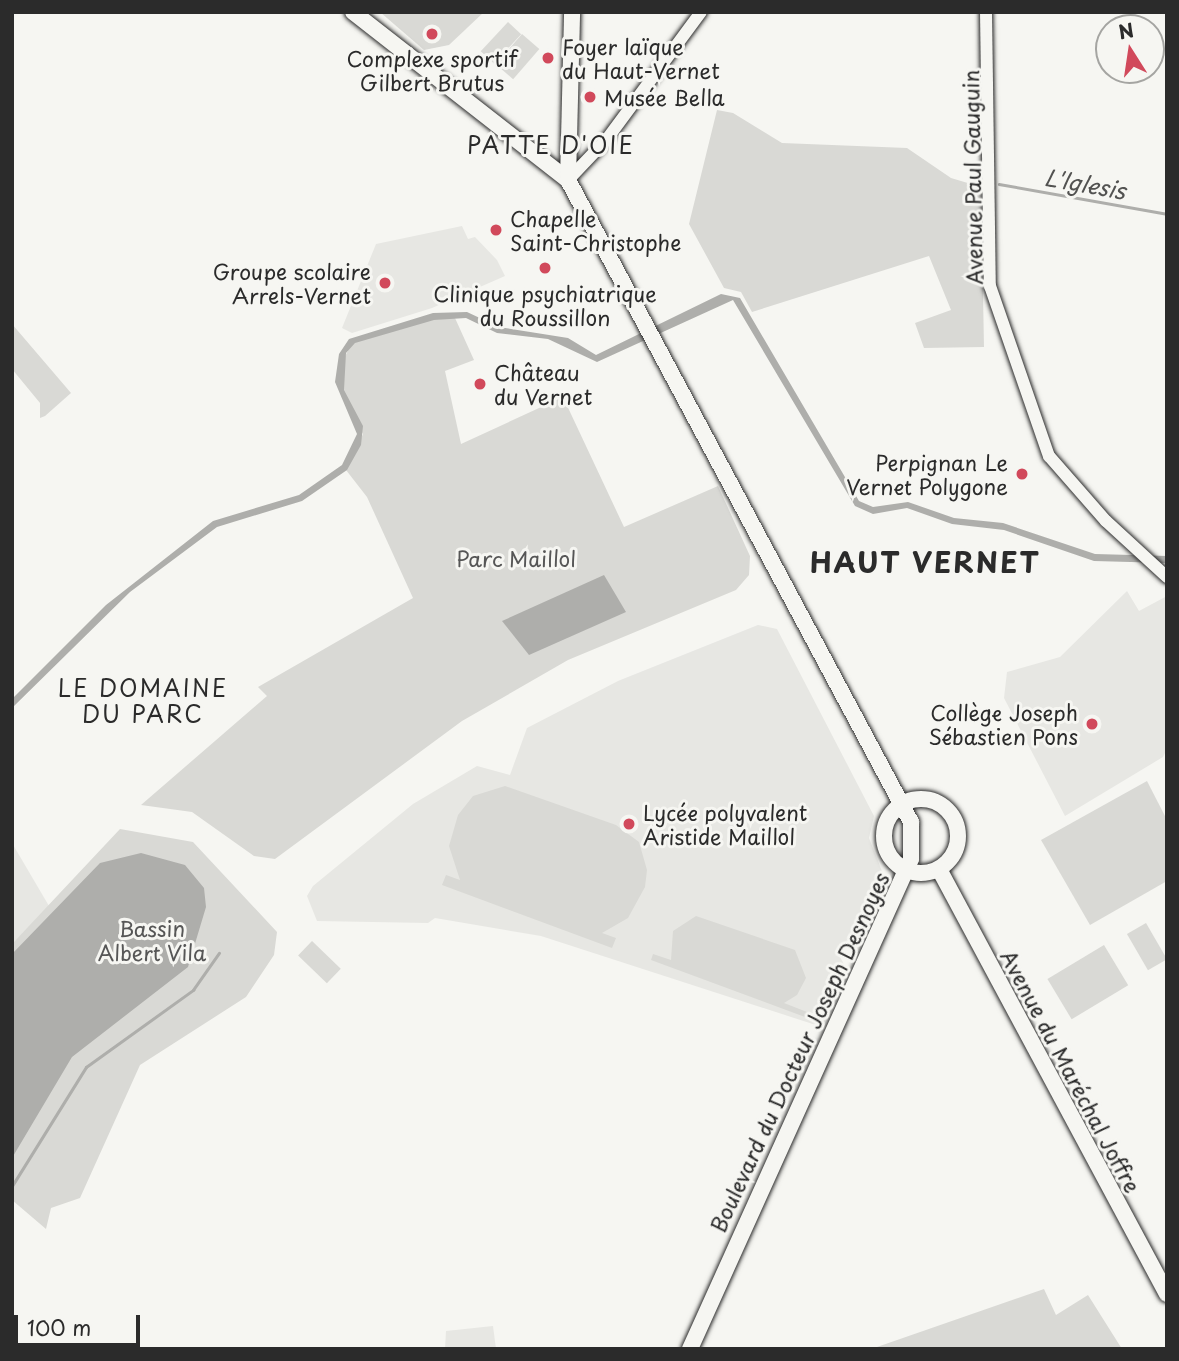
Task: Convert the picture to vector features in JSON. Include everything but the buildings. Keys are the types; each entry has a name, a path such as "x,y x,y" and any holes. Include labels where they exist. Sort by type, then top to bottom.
{"main road":[{"path":"353,12 568,180 902,804"},
{"path":"568,180 572,12"},
{"path":"932,800 954,820 956,849 939,869 906,870 892,860 883,836 887,819 902,804 932,800"},
{"name":"Boulevard du Docteur Joseph Desnoyes","path":"684,1349 702,1316 906,870 914,839 902,804"},
{"name":"Avenue du Maréchal Joffre","path":"939,869 1167,1294"},
{"name":"Boulevard du Docteur Joseph Desnoyes","path":"690,1349 702,1316"}],"street":[{"path":"568,180 593,157 701,12"},
{"name":"Avenue Paul Gauguin","path":"986,12 990,286 1049,456 1106,521 1167,577"}],"shaded area":[{"path":"462,226 468,239 475,237 497,260 505,276 432,308 352,333 342,328 376,244"},
{"path":"721,294 740,298 859,501 873,507 908,502 954,518 1003,523 1095,554 1167,556 1167,563 1094,561 1004,530 952,524 907,508 873,514 855,506 733,300 597,362 548,339 497,333 466,318 434,320 355,343 346,353 344,390 363,426 361,445 347,470 302,501 217,527 130,592 12,708 12,699 106,605 213,521 299,495 342,465 357,434 335,382 339,354 349,339 433,313 467,312 499,327 568,338 596,355"},
{"path":"604,575 626,612 529,655 502,621"},
{"name":"Collège Joseph Sébastien Pons","path":"1127,591 1139,611 1167,596 1167,749 1163,757 1065,816 1004,698 1007,672 1060,657"},
{"name":"Lycée polyvalent Aristide Maillol","path":"758,625 777,629 874,816 869,838 885,879 853,939 842,947 839,955 846,968 822,1027 541,936 435,918 428,923 317,921 307,896 313,886 413,804 477,766 510,775 527,728 618,681"},
{"path":"12,843 49,906 12,944"},
{"path":"141,853 185,865 204,888 206,907 188,967 72,1057 12,1158 12,954 100,863"},
{"path":"493,1326 496,1349 445,1349 446,1331"}],"green space":[{"name":"Complexe sportif Gilbert Brutus","path":"380,12 484,12 449,45 424,50"},
{"path":"508,22 521,34 494,64 481,51"},
{"path":"522,34 539,49 513,79 496,64"},
{"path":"717,110 733,113 782,143 907,148 951,178 981,187 984,347 924,348 915,323 951,310 929,256 752,312 741,292 724,288 689,224"},
{"name":"Parc Maillol","path":"455,318 474,360 445,371 461,444 563,397 624,527 718,486 750,556 749,575 736,590 568,660 462,721 275,859 254,856 192,812 141,805 267,696 258,687 413,598 367,497 346,470 363,434 341,396 340,367 353,340 412,321"},
{"path":"12,324 71,393 40,418 40,403 12,369"},
{"path":"1147,781 1167,820 1167,881 1090,925 1041,840"},
{"path":"505,786 616,825 639,842 647,870 645,887 628,918 602,933 616,938 612,948 442,885 446,875 460,880 449,846 458,815 473,796"},
{"name":"Bassin Albert Vila","path":"120,829 193,842 277,932 274,955 246,997 140,1065 80,1198 51,1208 46,1229 12,1200 12,944"},
{"path":"696,916 795,950 806,978 797,995 784,1003 807,1012 805,1017 651,960 653,954 671,960 673,931"},
{"path":"1146,923 1167,959 1148,970 1127,934"},
{"path":"312,941 341,969 327,983 298,955"},
{"path":"1104,945 1128,985 1072,1019 1047,979"},
{"path":"1044,1289 1056,1315 1088,1295 1122,1349 877,1347"}],"waterway":[{"name":"L'Iglesis","path":"999,184 1167,214"},
{"path":"12,1186 86,1067 193,990 219,953"}],"place":[{"name":"Complexe sportif Gilbert Brutus","path":"432,34"},
{"name":"Foyer laïque du Haut-Vernet","path":"548,58"},
{"name":"Musée Bella","path":"590,97"},
{"name":"Chapelle Saint-Christophe","path":"496,230"},
{"name":"Clinique psychiatrique du Roussillon","path":"545,268"},
{"name":"Groupe scolaire Arrels-Vernet","path":"385,283"},
{"name":"Château du Vernet","path":"480,384"},
{"name":"Perpignan Le Vernet Polygone","path":"1022,474"},
{"name":"Collège Joseph Sébastien Pons","path":"1092,724"},
{"name":"Lycée polyvalent Aristide Maillol","path":"629,824"}],"district":[{"name":"PATTE D'OIE","path":"551,145"},
{"name":"HAUT VERNET","path":"925,562"},
{"name":"LE DOMAINE DU PARC","path":"143,701"}]}
